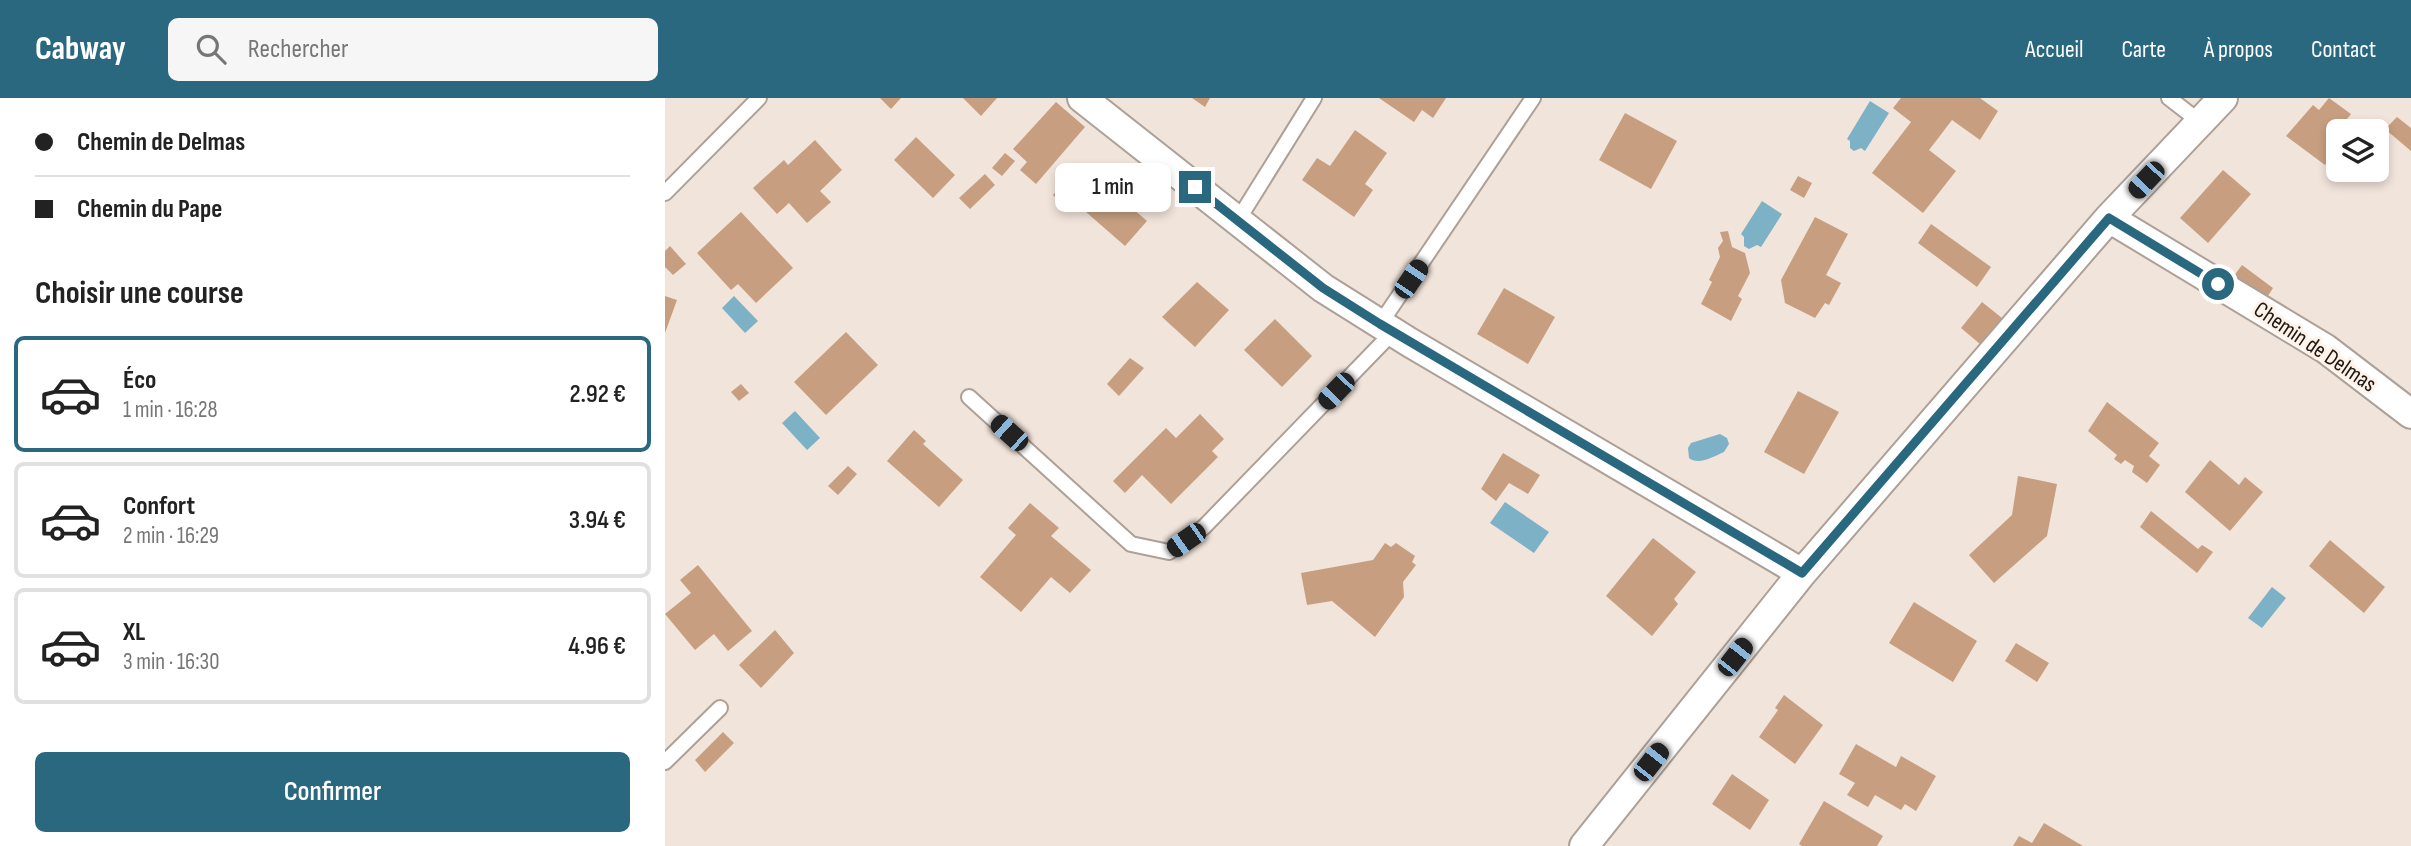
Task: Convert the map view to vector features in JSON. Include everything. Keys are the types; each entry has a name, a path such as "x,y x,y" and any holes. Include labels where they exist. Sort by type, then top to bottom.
{"street":[{"path":"1081,98 1323,288 1386,328 1802,573"},
{"path":"1584,846 1802,573 2109,218 2223,98"},
{"name":"Chemin de Delmas","path":"2109,218 2326,349 2411,414"}],"lane":[{"path":"665,193 759,98"},
{"path":"1238,220 1314,98"},
{"path":"969,397 1131,544 1169,552 1203,527 1386,328 1533,98"},
{"path":"2169,98 2200,122"},
{"path":"665,762 720,708"}],"water":[{"path":"1870,101 1889,113 1865,151 1861,148 1854,151 1847,139"},
{"path":"1762,201 1782,214 1761,247 1757,245 1749,249 1744,246 1744,237 1741,234"},
{"path":"734,296 758,321 745,333 722,308"},
{"path":"795,411 820,438 807,450 782,423"},
{"path":"1720,434 1727,438 1729,444 1724,452 1702,461 1689,458 1688,448 1691,443"},
{"path":"1505,502 1549,532 1534,553 1490,523"},
{"path":"2272,587 2286,598 2262,628 2248,618"}],"building":[{"path":"880,98 901,98 891,109"},
{"path":"963,98 997,98 981,116"},
{"path":"1192,98 1210,98 1205,107"},
{"path":"1379,98 1446,98 1433,118 1422,110 1414,122"},
{"path":"1901,98 1980,98 1998,111 1980,140 1952,120 1929,150 1956,171 1923,213 1872,173 1911,122 1893,108"},
{"path":"2329,98 2351,114 2347,119 2326,119 2325,165 2286,136 2313,105 2319,110"},
{"path":"1056,102 1085,127 1036,184 1020,170 1027,162 1013,149"},
{"path":"1625,113 1677,141 1651,189 1599,160"},
{"path":"2397,117 2411,128 2411,151 2389,132 2389,125"},
{"path":"1355,130 1387,153 1365,184 1373,190 1354,217 1302,180 1317,158 1330,166"},
{"path":"916,137 955,175 933,198 894,160"},
{"path":"815,140 842,170 820,191 831,202 807,223 789,203 777,214 753,188 784,160 788,165"},
{"path":"1005,153 1015,161 1002,176 992,168"},
{"path":"1081,164 1147,221 1125,246 1078,205 1071,212 1053,195"},
{"path":"2223,170 2251,194 2208,243 2180,218"},
{"path":"985,174 995,185 970,209 959,198"},
{"path":"1798,176 1812,183 1804,198 1790,190"},
{"path":"741,212 793,268 756,303 738,284 731,290 697,253"},
{"path":"1815,217 1848,234 1826,275 1841,283 1829,305 1825,303 1815,318 1785,303 1781,280"},
{"path":"1931,224 1991,267 1977,287 1918,243"},
{"path":"1728,231 1732,247 1745,253 1750,273 1738,296 1742,299 1731,321 1701,304 1720,257 1718,248 1723,241 1720,232"},
{"path":"670,246 686,264 673,275 665,267 665,251"},
{"path":"2242,265 2273,288 2266,299 2233,277"},
{"path":"1197,282 1229,310 1195,347 1162,317"},
{"path":"1504,288 1555,317 1528,364 1477,334"},
{"path":"665,296 677,300 665,333"},
{"path":"1982,302 2002,318 1980,344 1961,328"},
{"path":"1275,319 1312,356 1282,387 1244,350"},
{"path":"846,332 878,365 826,415 794,382"},
{"path":"1130,358 1144,368 1119,396 1107,384"},
{"path":"741,384 749,393 739,401 731,392"},
{"path":"1798,391 1839,412 1804,474 1764,452"},
{"path":"2107,402 2159,443 2149,456 2160,465 2147,483 2132,472 2134,466 2125,460 2121,464 2114,459 2117,455 2088,431"},
{"path":"1200,414 1224,439 1212,451 1218,457 1171,504 1142,475 1125,493 1113,481 1166,428 1176,438"},
{"path":"914,430 926,441 923,444 963,480 939,507 887,461"},
{"path":"1503,453 1540,475 1528,494 1509,483 1496,501 1481,489"},
{"path":"2210,460 2239,485 2245,477 2263,492 2230,531 2185,492"},
{"path":"848,466 857,474 838,495 828,486"},
{"path":"2018,476 2057,484 2047,536 1994,583 1969,555 2012,515"},
{"path":"1030,503 1059,528 1051,536 1091,570 1070,593 1051,577 1021,612 980,577 1016,535 1008,528"},
{"path":"2151,511 2198,549 2202,545 2213,552 2197,573 2140,527"},
{"path":"1653,538 1696,572 1674,599 1678,604 1652,636 1606,596"},
{"path":"2330,540 2385,587 2364,613 2309,566"},
{"path":"1385,543 1391,547 1396,543 1415,556 1412,562 1416,565 1403,582 1404,597 1375,637 1332,601 1307,605 1301,573 1373,560"},
{"path":"698,565 752,631 728,651 714,634 695,650 665,614 691,593 680,580"},
{"path":"1914,602 1977,641 1953,682 1889,643"},
{"path":"775,630 794,653 761,688 739,665"},
{"path":"2016,643 2049,663 2037,682 2005,661"},
{"path":"1784,695 1823,725 1795,764 1759,737 1778,710 1775,708"},
{"path":"723,732 734,743 705,772 695,760"},
{"path":"1856,744 1896,767 1901,756 1936,776 1916,811 1905,804 1901,810 1875,795 1868,807 1847,795 1855,783 1839,774"},
{"path":"1732,774 1769,800 1750,830 1712,804"},
{"path":"1824,801 1883,836 1877,846 1799,844"},
{"path":"2044,823 2083,846 2013,846 2019,836 2032,843"}],"route":[{"path":"1195,187 1323,288 1455,369 1802,573 2109,218 2218,284"}]}
